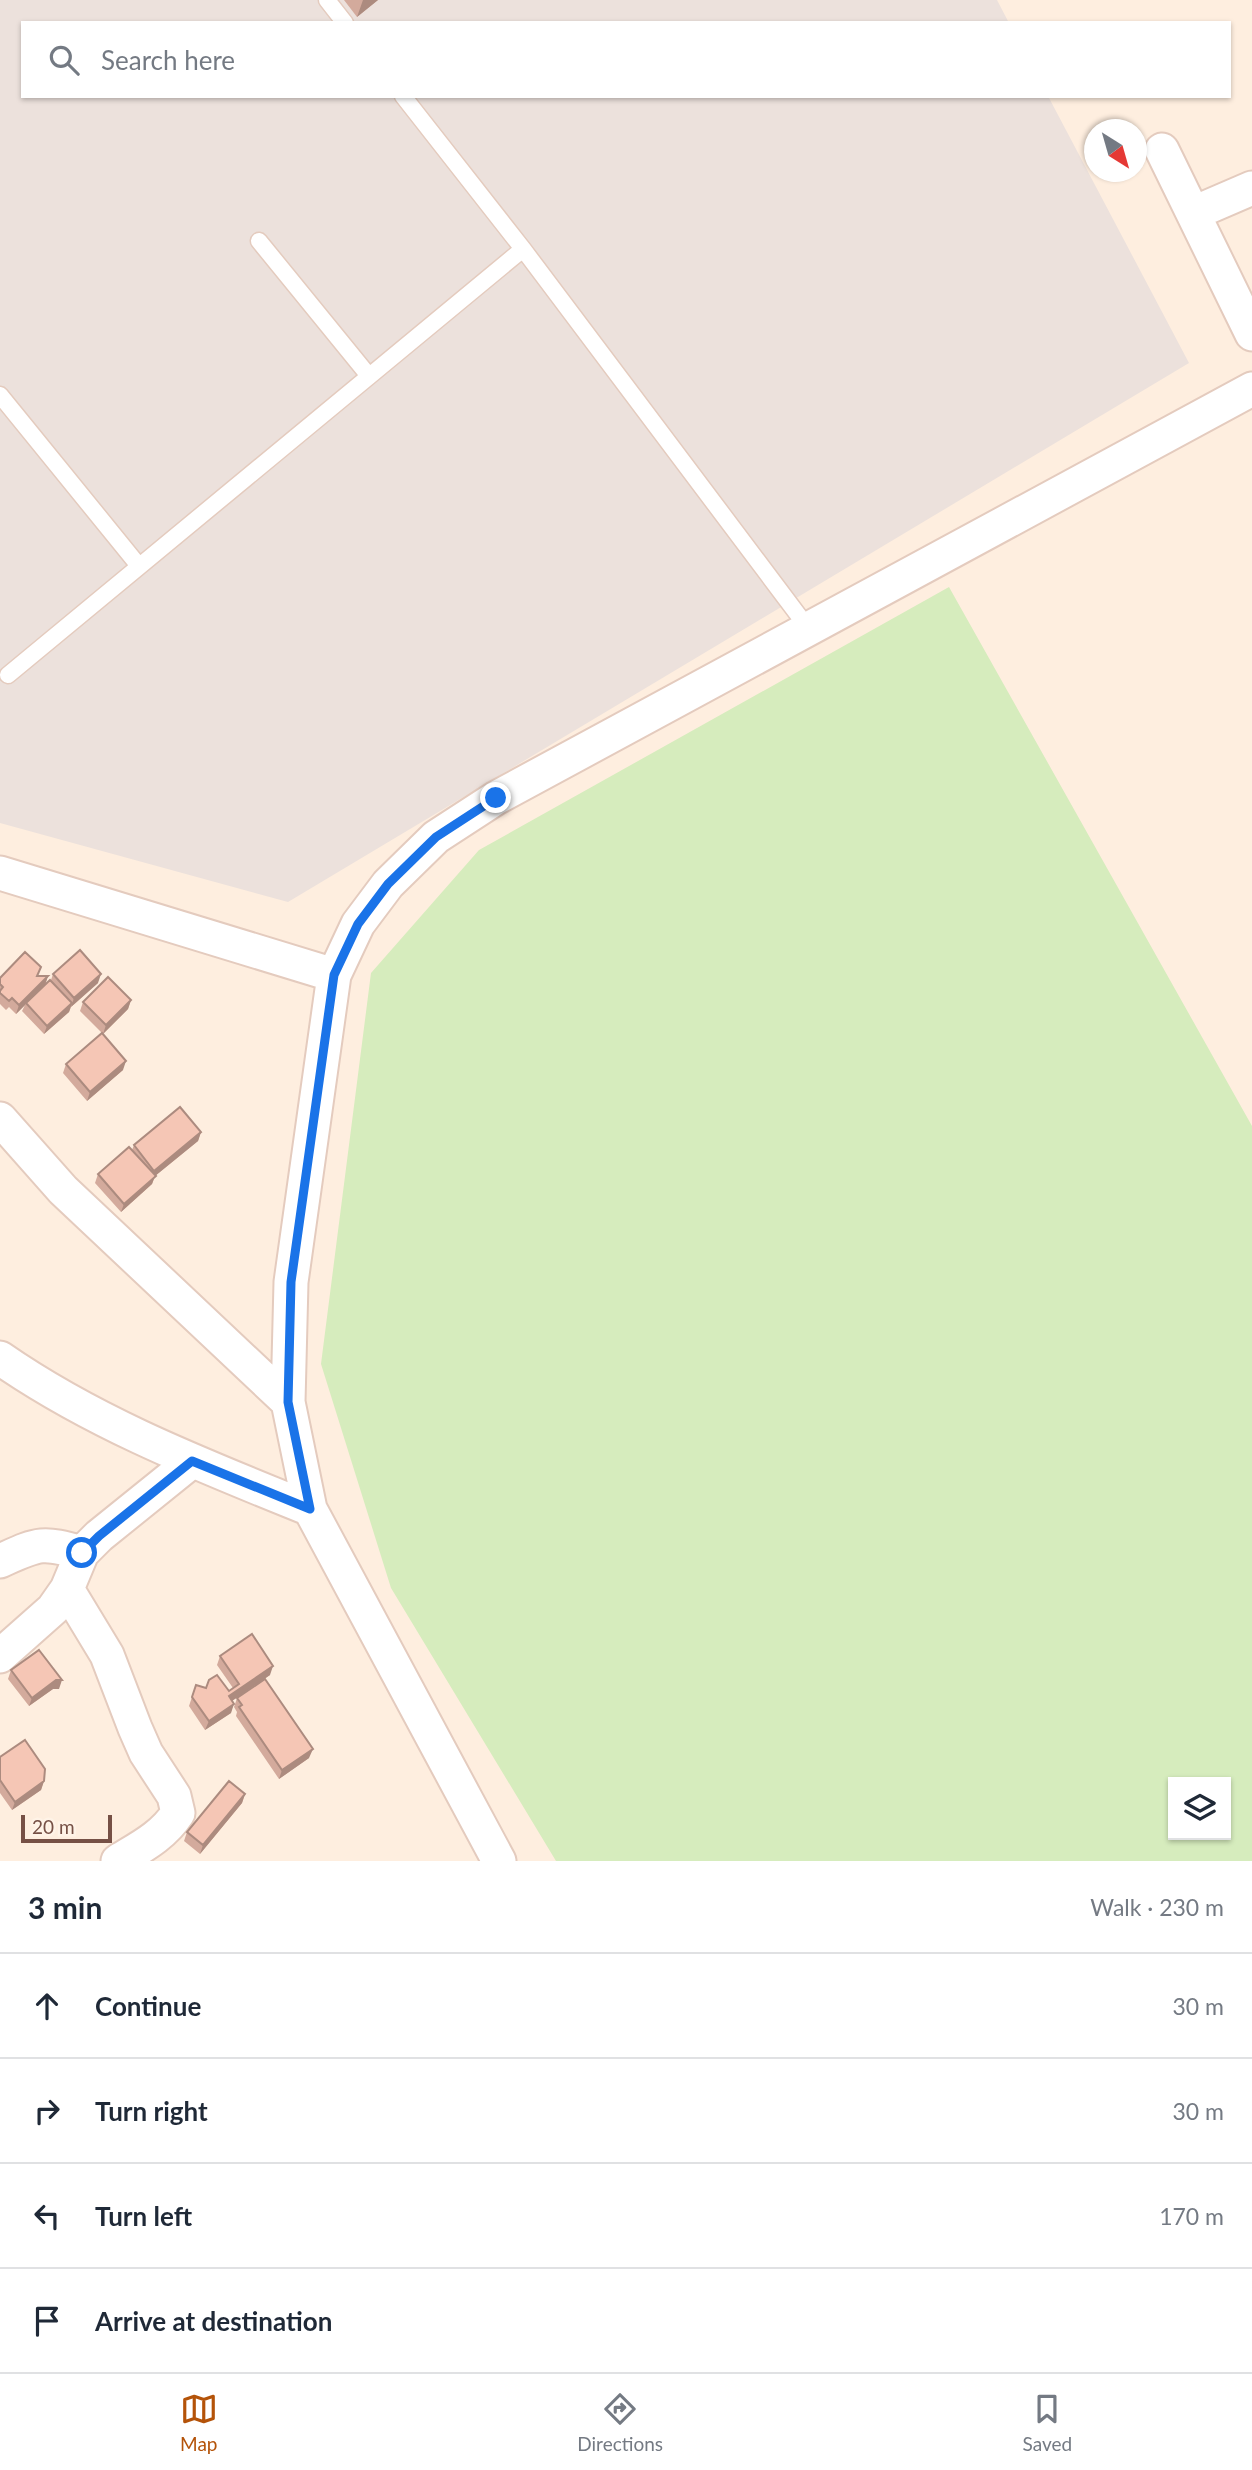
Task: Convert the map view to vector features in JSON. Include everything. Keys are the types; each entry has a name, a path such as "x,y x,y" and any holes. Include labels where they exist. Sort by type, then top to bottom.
{"street":[{"path":"1161,150 1252,334"},
{"path":"1194,213 1252,188"},
{"path":"499,1861 310,1509 288,1402 291,1282 334,975 358,924 388,884 436,837 496,798 1252,389"},
{"path":"0,873 334,975"},
{"path":"0,1119 63,1190 288,1402"},
{"path":"0,1358 97,1417 192,1461 310,1509"},
{"path":"0,1656 53,1609 67,1589 82,1553 99,1536 192,1461"},
{"path":"0,1561 37,1545 54,1545 82,1553"},
{"path":"67,1589 107,1655 146,1753 174,1796 178,1813 157,1837 120,1861"}],"lane":[{"path":"327,0 343,21"},
{"path":"405,98 523,249 808,628"},
{"path":"259,241 369,376"},
{"path":"8,674 523,249"},
{"path":"0,395 139,566"}],"shaded area":[{"path":"0,0 997,0 1008,21 21,21 21,98 1049,98 1084,164 1084,182 1093,182 1189,363 288,902 0,823"}],"green space":[{"path":"949,587 1252,1126 1252,1861 556,1861 391,1588 321,1364 371,973 479,850"}],"building":[{"path":"80,950 101,974 74,998 53,974"},
{"path":"25,952 41,967 37,976 48,976 19,1005 12,998 9,1001 0,993 3,987 0,978"},
{"path":"108,977 131,1000 106,1025 83,1002"},
{"path":"50,980 72,1003 47,1026 26,1003"},
{"path":"102,1033 126,1061 90,1092 66,1064"},
{"path":"180,1107 201,1132 154,1171 134,1145"},
{"path":"129,1147 156,1176 124,1204 98,1174"},
{"path":"252,1634 273,1666 229,1696 234,1704 209,1721 192,1697 196,1685 206,1688 209,1680 217,1675 229,1691 239,1684 220,1656"},
{"path":"39,1650 62,1680 56,1680 32,1698 11,1670"},
{"path":"265,1679 313,1749 282,1770 239,1707 242,1705 237,1698"},
{"path":"25,1740 45,1769 44,1781 15,1802 0,1780 0,1757"},
{"path":"229,1781 245,1794 203,1845 187,1832"}],"route":[{"path":"82,1553 99,1536 192,1461 310,1509 288,1402 291,1282 334,975 358,924 388,884 436,837 496,798"}]}
